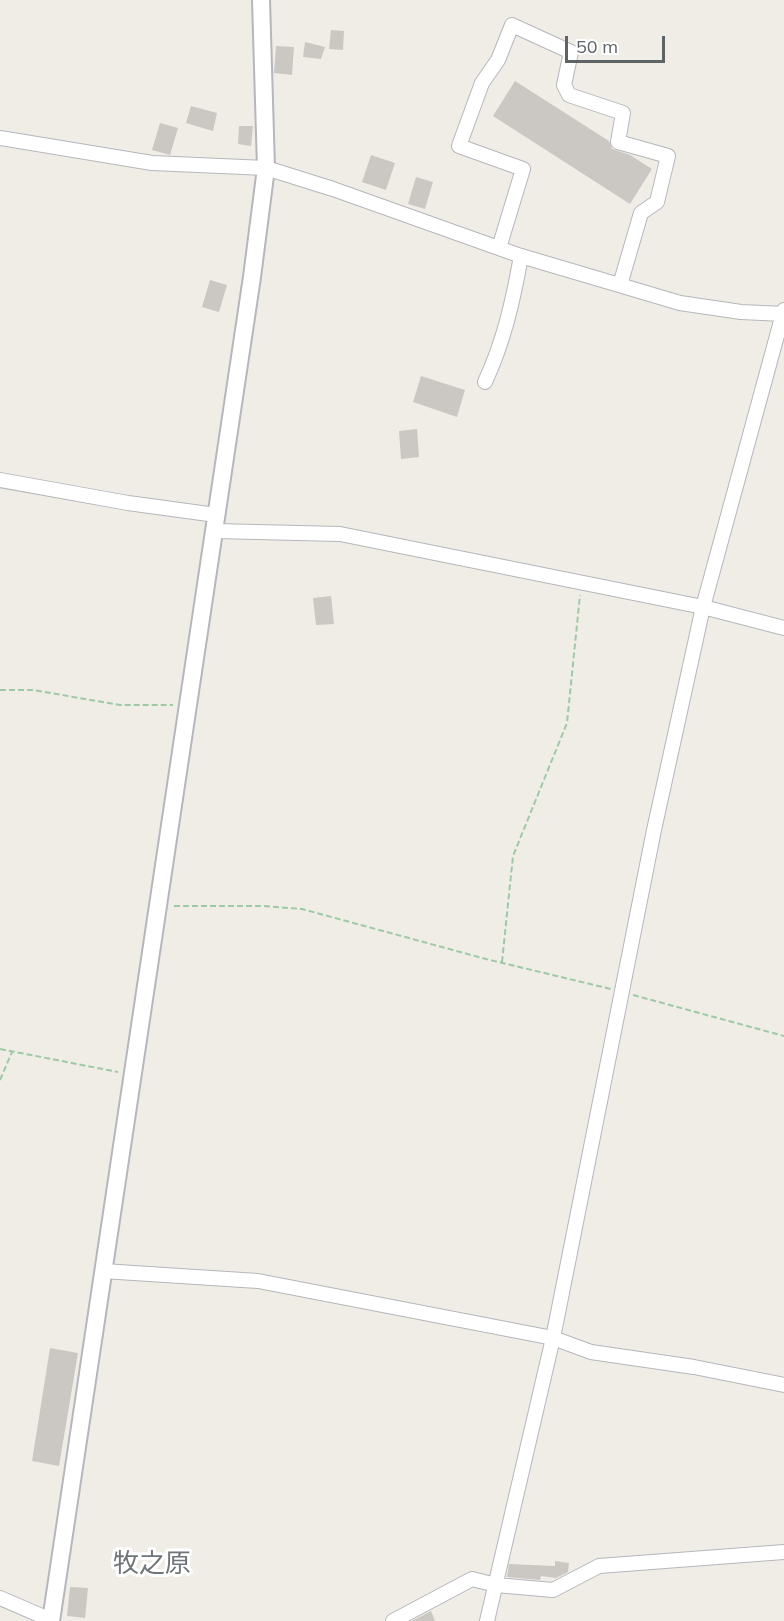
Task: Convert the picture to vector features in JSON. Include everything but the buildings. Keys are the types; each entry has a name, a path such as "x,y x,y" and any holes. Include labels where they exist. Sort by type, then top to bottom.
{"street":[{"path":"0,1599 51,1621 266,168 261,0"},
{"path":"499,248 523,169 459,146 482,83 498,60 512,25 571,52 564,85 569,95 623,113 618,142 668,156 657,202 641,213 620,285"},
{"path":"0,138 152,163 266,168 333,189 521,256 680,303 741,312 783,312 703,607 654,830 624,992 553,1338 487,1621"},
{"path":"485,382 500,351 510,319 521,256"},
{"path":"0,480 128,503 215,523 340,534 703,607 784,628"},
{"path":"103,1271 258,1281 553,1338 591,1352 694,1366 784,1385"},
{"path":"393,1621 472,1579 496,1585 553,1590 600,1566 784,1552"}],"path":[{"path":"502,962 513,856 567,723 582,583"},
{"path":"0,690 33,690 120,705 188,705"},
{"path":"158,906 264,906 302,909 784,1036"},
{"path":"0,1049 133,1075"},
{"path":"0,1080 13,1051"}],"district":[{"name":"牧之原","path":"152,1564"}]}
